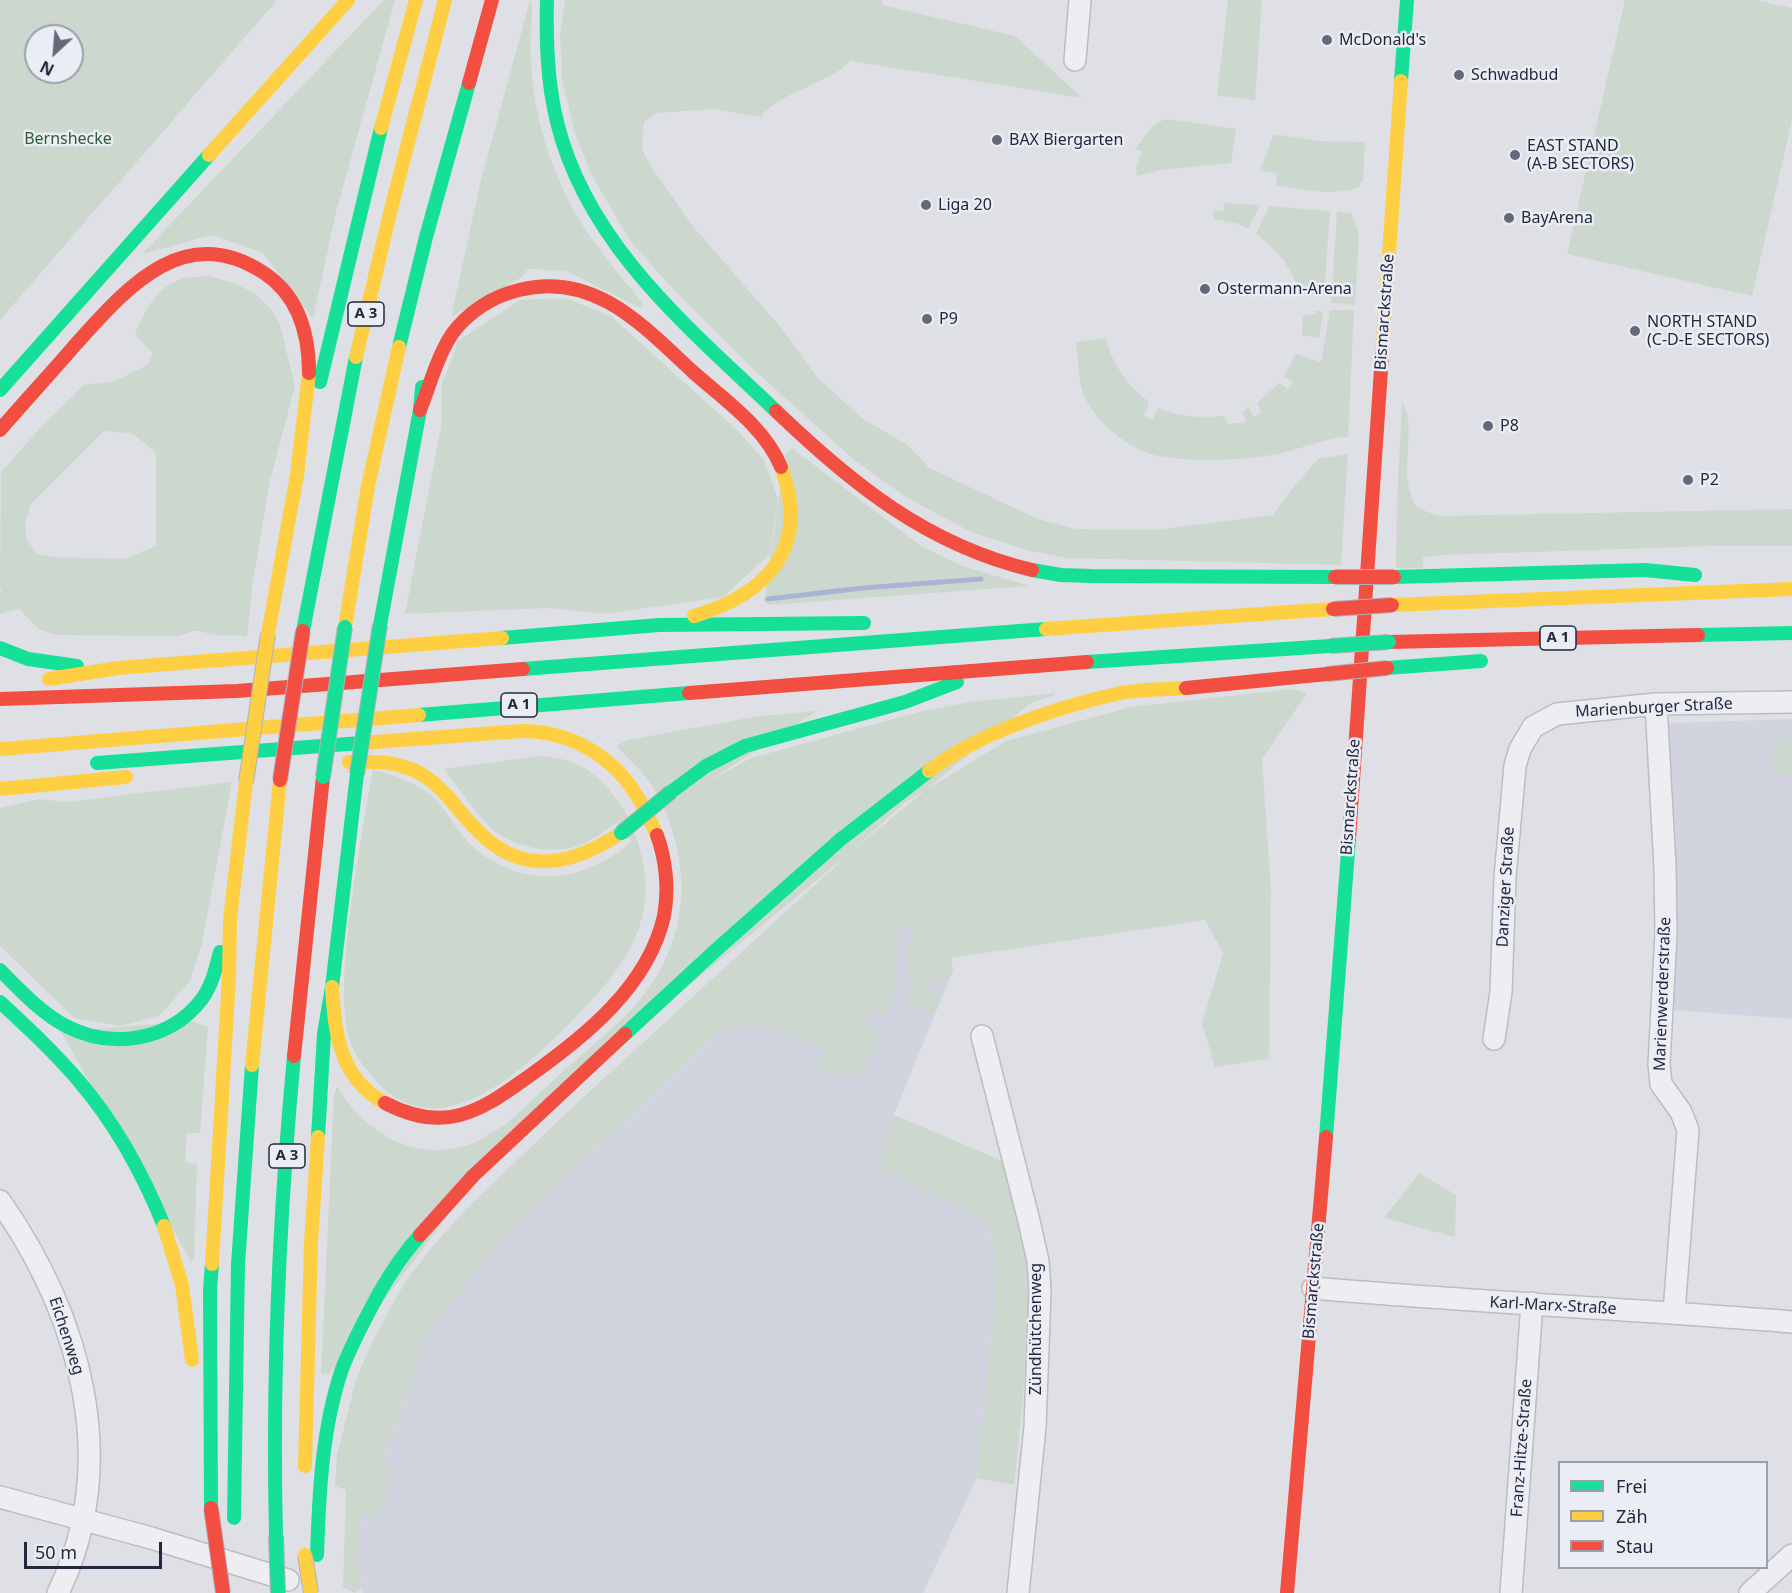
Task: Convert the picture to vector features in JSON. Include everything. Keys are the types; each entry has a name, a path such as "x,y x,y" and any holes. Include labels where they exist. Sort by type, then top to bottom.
{"main road":[{"path":"0,390 348,0"},
{"path":"300,456 369,171 416,0"},
{"name":"A 3","path":"234,1524 235,1381 240,1228 263,936 280,780 303,631 352,372 391,208 445,0"},
{"name":"A 3","path":"278,1593 274,1391 281,1242 305,942 323,777 368,486 390,382 426,237 492,0"},
{"path":"547,0 545,43 548,80 555,119 570,163 609,237 656,293 708,348 779,415 866,490 932,533 973,551 1031,570 1079,576 1394,577 1645,570 1792,584"},
{"name":"Bismarckstraße","path":"1287,1593 1337,1013 1407,0"},
{"path":"425,293 426,237"},
{"path":"0,430 116,300 145,274 176,259 195,255 216,255 244,262 269,276 291,299 301,318 307,342 309,365 300,456 268,634 246,782 230,919 229,978 210,1290 211,1508"},
{"path":"420,410 440,357 458,327 479,307 511,291 531,286 551,285 582,290 615,305 645,327 750,425 770,448 784,474 791,507 790,525 782,552 773,569 761,582 743,596 722,607 659,625"},
{"path":"305,1476 305,1396 311,1242 324,1034 332,987 357,774 380,625 420,410 424,360"},
{"name":"A 1","path":"0,699 237,691 1117,623 1392,605 1792,589"},
{"path":"1053,615 1117,623"},
{"path":"33,680 118,668 659,625 877,622"},
{"path":"1580,652 1727,633"},
{"name":"A 1","path":"0,749 989,668 1389,642 1792,633"},
{"path":"0,648 21,658 40,662 118,668"},
{"path":"311,1555 320,1500 327,1432 342,1370 362,1323 401,1256 473,1176 717,950 841,839 933,768 991,734 1045,715 1118,694 1490,660"},
{"path":"235,769 377,761 398,765 418,772 446,793 486,840 506,853 527,861 570,860 602,847 693,774 744,747 942,689 989,668"},
{"path":"82,764 522,731 538,732 555,734 584,746 598,755 622,776 643,804 661,844 665,861 666,891 657,943 644,968 602,1018 567,1051 478,1109 456,1116 424,1118 392,1109 363,1087 342,1055 337,1039 332,987"},
{"path":"0,789 140,776"},
{"path":"0,970 41,1008 67,1027 101,1039 138,1038 170,1027 189,1013 203,998 214,976 230,919"},
{"path":"0,1002 47,1047 89,1094 140,1172 167,1232 180,1272 194,1373"},
{"path":"197,1395 223,1593"},
{"path":"305,1510 314,1593"},
{"path":"232,1593 233,1550"}],"street":[{"path":"1075,60 1080,0"},
{"name":"Marienburger Straße","path":"1526,738 1533,727 1557,714 1656,704 1792,702"},
{"name":"Marienwerderstraße","path":"1656,704 1665,867 1666,933 1659,1064 1661,1084 1681,1112 1688,1130 1674,1312"},
{"name":"Danziger Straße","path":"1494,1039 1500,992 1505,877 1515,766 1520,748 1526,738"},
{"name":"Zündhütchenweg","path":"982,1036 1029,1221 1038,1261 1040,1291 1035,1427 1018,1593"},
{"name":"Eichenweg","path":"0,1202 22,1232 53,1294 76,1359 88,1418 90,1463 84,1520 65,1580 58,1593"},
{"name":"Karl-Marx-Straße","path":"1313,1288 1453,1300 1674,1312 1792,1322"},
{"name":"Franz-Hitze-Straße","path":"1511,1593 1532,1303"},
{"path":"0,1497 285,1579 314,1593"},
{"path":"1750,1593 1792,1555"}],"shaded area":[{"path":"1792,719 1792,1019 1672,1010 1676,838 1668,723"},
{"path":"896,915 951,958 953,970 894,1115 880,1168 989,1222 998,1274 977,1478 923,1593 363,1593 358,1562 361,1511 377,1517 394,1471 382,1464 425,1336 491,1252 566,1176 688,1062 796,956"}],"green space":[{"name":"Bernshecke","path":"0,0 277,0 0,320"},
{"path":"384,0 395,0 335,216 313,319 263,253 212,235 142,254"},
{"path":"530,0 532,6 532,79 546,146 563,189 585,229 644,305 640,308 567,271 528,269 522,277 451,317 481,180"},
{"path":"565,0 882,0 882,5 1015,36 1082,98 851,61 829,76 781,100 760,117 712,109 657,113 644,122 642,149 650,165 692,225 782,329 817,377 863,419 908,445 929,468 1038,519 1076,529 1154,530 1273,515 1318,459 1348,454 1341,565 1067,558 1027,550 973,533 907,498 853,459 752,368 674,290 631,242 591,174 574,130 562,79 560,35"},
{"path":"1228,0 1262,0 1255,100 1217,96"},
{"path":"1625,0 1755,0 1792,8 1792,120 1752,296 1567,254"},
{"path":"1167,119 1236,129 1231,163 1161,170 1137,176 1136,168 1142,151 1135,150 1152,127"},
{"path":"1274,134 1318,141 1365,142 1363,182 1359,187 1349,190 1329,192 1276,185 1277,173 1260,171"},
{"path":"1225,203 1260,205 1248,229 1239,224 1213,219 1214,210 1223,211"},
{"path":"1269,206 1330,211 1324,295 1300,294 1283,260 1256,234"},
{"path":"1337,212 1351,213 1359,233 1355,305 1331,303"},
{"path":"209,276 234,283 256,294 270,308 280,324 295,386 270,481 253,581 247,636 217,635 199,631 179,636 57,635 40,630 19,609 0,614 0,593 2,592 0,589 1,472 41,427 84,385 113,382 147,365 153,354 135,334 153,300 175,281","holes":["104,431 133,434 156,453 156,546 125,559 52,557 38,554 27,541 25,524 31,504"]},
{"path":"565,298 611,316 737,430 764,460 778,499 770,554 723,597 605,614 551,608 405,614 441,427 442,384 458,341 520,300"},
{"path":"1315,310 1323,312 1319,338 1302,335 1303,316 1315,314"},
{"path":"1330,310 1354,310 1348,437 1330,439 1277,454 1249,458 1201,460 1158,456 1136,448 1113,432 1095,413 1083,393 1076,342 1105,338 1122,374 1149,402 1144,416 1152,420 1158,408 1191,416 1224,416 1227,424 1244,422 1246,421 1243,412 1248,407 1254,417 1261,413 1257,403 1279,383 1288,389 1293,383 1284,376 1296,354 1321,362"},
{"path":"1402,403 1406,409 1409,427 1408,484 1414,504 1427,512 1440,516 1792,509 1792,546 1713,546 1444,555 1423,557 1423,568 1396,568"},
{"path":"792,448 921,546 960,565 1029,586 769,605 764,601 785,455"},
{"path":"1292,689 1307,693 1262,759 1271,890 1269,1059 1215,1067 1202,1023 1223,953 1205,920 951,958 953,970 947,984 931,978 926,990 942,997 934,1015 908,1004 911,988 906,956 916,931 905,923 896,940 894,994 885,1014 869,1009 864,1024 879,1030 866,1063 855,1075 848,1077 827,1070 817,1064 823,1048 774,1028 749,1026 724,1033 722,1029 566,1176 491,1252 425,1336 382,1463 394,1471 377,1518 361,1512 358,1562 362,1588 355,1593 343,1587 346,1490 335,1486 337,1455 356,1380 371,1344 409,1276 439,1239 466,1209 563,1116 904,803 1006,741 1131,707"},
{"path":"1055,693 1055,695 1031,703 508,1135 329,1374 321,1373 334,1094 337,1086 361,1117 392,1140 428,1150 468,1145 510,1121 616,1025 638,1002 662,966 676,928 680,908 680,867 676,845 669,819 657,794 616,746 628,740 759,716 817,711 707,782 751,758 922,711 970,702"},
{"path":"1773,741 1792,741 1792,775 1773,775"},
{"path":"538,756 565,760 587,770 605,785 626,813 639,845 645,885 644,909 637,932 627,953 599,992 564,1029 521,1068 497,1086 471,1100 445,1107 419,1107 394,1097 370,1074 353,1048 345,1019 344,984 347,939 373,769 409,782 428,793 469,843 494,862 523,873 553,876 584,870 632,842 616,822 593,839 567,849 547,850 515,843 491,828 444,769"},
{"path":"232,782 202,943 190,981 159,1016 120,1026 74,1018 0,946 0,808 39,799 67,802"},
{"path":"191,1021 208,1027 200,1133 187,1133 185,1162 197,1164 194,1260 190,1260 61,1032"},
{"path":"894,1115 1005,1162 1028,1271 1028,1327 1014,1485 977,1478 998,1274 989,1222 880,1168"},
{"path":"1419,1173 1456,1195 1455,1237 1384,1218"}],"waterway":[{"path":"768,599 863,588 981,579"}],"traffic: fast":[{"path":"547,0 548,61 557,122 571,166 592,207 617,246 645,282 676,316 776,411"},
{"path":"1401,81 1407,0"},
{"path":"399,347 426,237 469,83"},
{"path":"320,382 381,128"},
{"path":"0,390 209,155"},
{"path":"303,631 356,357"},
{"path":"380,625 420,410 422,387"},
{"path":"1032,570 1061,575 1091,576 1335,577"},
{"path":"1394,577 1645,570 1695,575"},
{"path":"502,638 659,625 864,623"},
{"path":"357,774 380,625"},
{"path":"323,777 345,627"},
{"path":"523,669 1046,629"},
{"path":"1698,635 1792,633"},
{"path":"1330,646 1389,642"},
{"path":"1087,662 1330,646"},
{"path":"0,648 28,659 77,666"},
{"path":"1387,668 1481,661"},
{"path":"671,792 706,766 745,746 905,702 957,682"},
{"path":"419,715 689,693"},
{"path":"97,763 361,743"},
{"path":"625,1034 841,839 929,771"},
{"path":"318,1137 324,1034 332,987 357,774"},
{"path":"621,833 671,792"},
{"path":"1326,1137 1349,839"},
{"path":"0,970 39,1008 57,1021 84,1033 102,1038 121,1039 157,1032 174,1024 189,1013 202,999 208,988 220,952"},
{"path":"0,1002 30,1030 91,1096 116,1131 137,1168 164,1226"},
{"path":"276,1536 275,1415 278,1296 284,1176 294,1056"},
{"path":"234,1518 238,1264 252,1065"},
{"path":"317,1555 326,1437 342,1369 383,1287 420,1235"},
{"path":"211,1508 210,1290 212,1264"},
{"path":"276,1536 278,1593"}],"traffic: slow":[{"path":"209,155 348,0"},
{"path":"381,128 416,0"},
{"path":"356,357 391,209 445,0"},
{"path":"1382,355 1401,81"},
{"path":"345,627 368,486 399,347"},
{"path":"268,634 297,475 309,373"},
{"path":"694,616 720,607 743,595 762,580 777,563 786,544 790,521 789,495 781,467"},
{"path":"1392,605 1792,589"},
{"path":"1046,629 1333,609"},
{"path":"246,782 268,634"},
{"path":"49,679 118,668 502,638"},
{"path":"929,771 971,745 1043,714 1125,692 1186,688"},
{"path":"0,749 419,715"},
{"path":"361,743 522,731 556,735 586,747 613,767 625,779 638,798 657,835"},
{"path":"349,762 395,764 421,774 444,792 476,829 493,844 511,855 528,860 565,859 584,853 621,833"},
{"path":"0,789 126,777"},
{"path":"252,1065 280,780"},
{"path":"212,1264 229,978 230,919 246,782"},
{"path":"332,987 335,1021 342,1053 358,1081 385,1103"},
{"path":"305,1466 311,1242 318,1137"},
{"path":"164,1226 182,1285 192,1360"},
{"path":"305,1555 311,1593"}],"traffic: jam":[{"path":"469,83 492,0"},
{"path":"0,430 115,302 136,283 158,268 182,258 207,254 235,259 264,273 276,282 294,304 300,317 307,344 309,373"},
{"path":"420,410 447,343 458,326 473,312 500,296 519,290 546,286 571,288 594,295 615,306 654,336 754,426 765,439 781,467"},
{"path":"1349,839 1382,355"},
{"path":"776,411 863,487 925,528 958,545 1032,570"},
{"path":"1335,577 1394,577"},
{"path":"1333,609 1392,605"},
{"path":"280,780 303,631"},
{"path":"1389,642 1698,635"},
{"path":"689,693 1087,662"},
{"path":"1327,674 1387,668"},
{"path":"0,699 237,691 523,669"},
{"path":"1186,688 1327,674"},
{"path":"294,1056 323,777"},
{"path":"385,1103 412,1114 441,1118 460,1115 478,1108 504,1094 549,1062 611,1008 629,988 644,965 656,942 664,916 666,875 657,835"},
{"path":"420,1235 473,1176 625,1034"},
{"path":"1287,1593 1326,1137"},
{"path":"211,1508 223,1593"}],"place":[{"name":"McDonald's","path":"1327,40"},
{"name":"Schwadbud","path":"1459,75"},
{"name":"BAX Biergarten","path":"997,140"},
{"name":"EAST STAND (A-B SECTORS)","path":"1515,155"},
{"name":"Liga 20","path":"926,205"},
{"name":"BayArena","path":"1509,218"},
{"name":"Ostermann-Arena","path":"1205,289"},
{"name":"P9","path":"927,319"},
{"name":"NORTH STAND (C-D-E SECTORS)","path":"1635,331"},
{"name":"P8","path":"1488,426"},
{"name":"P2","path":"1688,480"}]}
